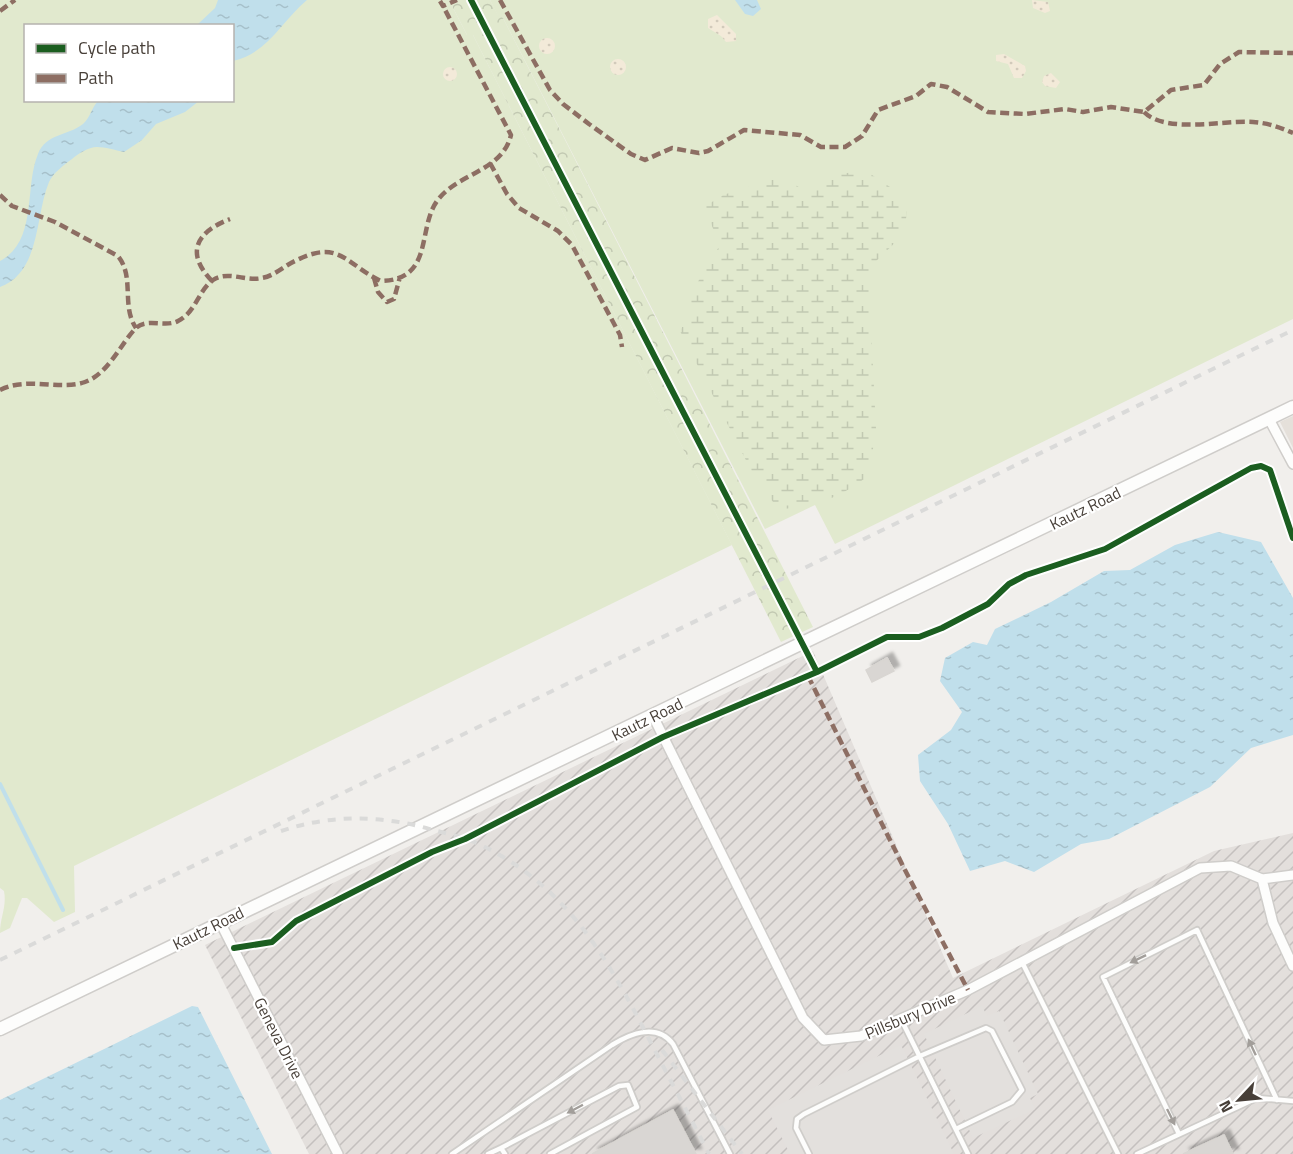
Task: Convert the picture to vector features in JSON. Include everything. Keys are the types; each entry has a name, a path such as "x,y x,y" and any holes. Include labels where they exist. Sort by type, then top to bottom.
{"street":[{"name":"Kautz Road","path":"0,1029 220,921 653,716 1293,407"},
{"path":"1269,419 1293,464"},
{"name":"Pillsbury Drive","path":"653,716 803,1018 824,1040 861,1036 968,990 1200,868 1231,866 1262,879"},
{"path":"1293,875 1262,879 1273,923 1293,966"},
{"name":"Geneva Drive","path":"220,921 338,1154"}],"lane":[{"path":"1179,1134 1103,977 1197,930 1277,1100"},
{"path":"1022,962 1118,1154"},
{"path":"901,1019 968,1154"},
{"path":"809,1154 796,1128 797,1119 920,1056 986,1028 992,1031 1022,1090 1012,1102 956,1129"},
{"path":"452,1154 619,1040 634,1033 649,1032 668,1037 673,1044 730,1154"},
{"path":"488,1154 619,1086 628,1085 637,1107 550,1154"},
{"path":"1137,1154 1257,1098 1293,1101"},
{"path":"501,1148 505,1154"}],"shaded area":[{"path":"1293,416 1293,448 1280,422"},
{"path":"813,651 953,978 1214,851 1293,833 1293,1154 309,1154 205,945"},
{"path":"982,1006 987,1016 999,1011 1038,1094 1030,1098 1035,1109 973,1138 924,1034"},
{"path":"901,1045 954,1154 790,1154 768,1110"}],"green space":[{"path":"0,0 449,0 467,35 473,35 732,545 74,866 75,912 54,922 27,898 22,898 10,928 0,933 4,891 0,888"},
{"path":"449,0 490,0 498,15 503,18 813,627 781,642 473,35 467,35"},
{"path":"490,0 1293,0 1293,319 835,544 815,505 765,529 503,18 498,16"},
{"path":"866,171 896,191 907,211 904,234 872,265 869,286 876,429 869,475 859,483 826,500 815,504 778,509 753,474 680,331 690,312 690,295 720,245 704,207 723,195 777,178 783,178 804,190 828,175"}],"sand":[{"path":"1032,0 1048,2 1050,11 1045,13 1033,8"},
{"path":"717,15 736,34 736,41 726,42 708,28 708,19"},
{"path":"547,38 553,40 555,46 553,52 547,54 541,52 539,46 541,40"},
{"path":"1004,54 1025,66 1026,71 1022,78 1014,78 1008,64 996,61 996,55"},
{"path":"618,59 626,67 618,75 610,67"},
{"path":"450,67 455,69 457,74 455,79 450,81 445,79 443,74 445,69"},
{"path":"1051,73 1060,82 1056,88 1045,86 1042,82 1044,76"}],"water":[{"path":"218,0 307,0 265,44 245,57 234,61 234,24 198,24 215,8"},
{"path":"735,0 757,0 761,9 753,16 745,14"},
{"path":"97,102 198,102 185,112 156,124 142,140 124,152 100,147 90,148 59,169 49,182 30,256 23,269 13,280 0,287 0,261 12,252 25,227 38,154 46,142 52,138 83,124"},
{"path":"1218,532 1261,542 1293,598 1293,735 1251,748 1210,787 1109,839 1081,844 1034,872 1005,861 970,871 948,824 920,781 918,755 951,730 962,712 940,681 945,658 973,642 987,645 995,629 1051,602 1104,571 1130,570 1175,545"},
{"path":"192,1006 198,1007 272,1154 0,1154 0,1100"}],"building":[{"path":"887,658 894,671 872,682 866,670"},
{"path":"673,1110 696,1154 592,1154"},
{"path":"1224,1135 1233,1154 1183,1154"}],"waterway":[{"path":"0,784 63,910"}],"railway":[{"path":"0,960 1293,330"},
{"path":"281,831 300,825 338,819 395,821 458,836 476,843 511,862 537,881 561,903 599,952 632,1007 709,1154"},
{"path":"662,1050 742,1154"}],"marked path":[{"path":"0,11 15,0"},
{"path":"440,1 443,6 457,0"},
{"path":"500,0 550,90 563,104 589,124 631,154 645,160 672,148 699,153 708,151 744,130 800,135 821,147 845,147 862,136 878,110 916,96 931,84 947,87 988,112 1025,114 1065,109 1083,112 1111,107 1144,112 1171,90 1204,85 1220,64 1239,52 1293,53"},
{"path":"0,390 22,384 75,384 93,378 107,366 139,325 167,324 178,321 189,312 208,285 219,277 262,278 295,261 322,252 342,256 381,281 398,278 409,272 417,263 431,212 437,201 456,184 489,165 498,157 506,147 511,135 443,6"},
{"path":"1144,112 1166,123 1195,125 1253,122 1264,123 1293,133"},
{"path":"490,163 507,194 519,208 558,231 572,245 620,335 622,347"},
{"path":"0,195 12,206 55,222 118,256 126,273 129,310 136,328"},
{"path":"212,281 199,261 198,244 209,230 230,219"},
{"path":"374,278 378,292 387,302 394,299 400,277"},
{"path":"808,676 968,990"}],"cycle path":[{"path":"471,0 817,672"},
{"path":"234,948 272,942 296,921 432,852 465,839 663,737 817,672 887,637 919,637 942,628 988,604 1009,584 1026,575 1105,549 1251,468 1261,466 1270,470 1293,538"}]}
